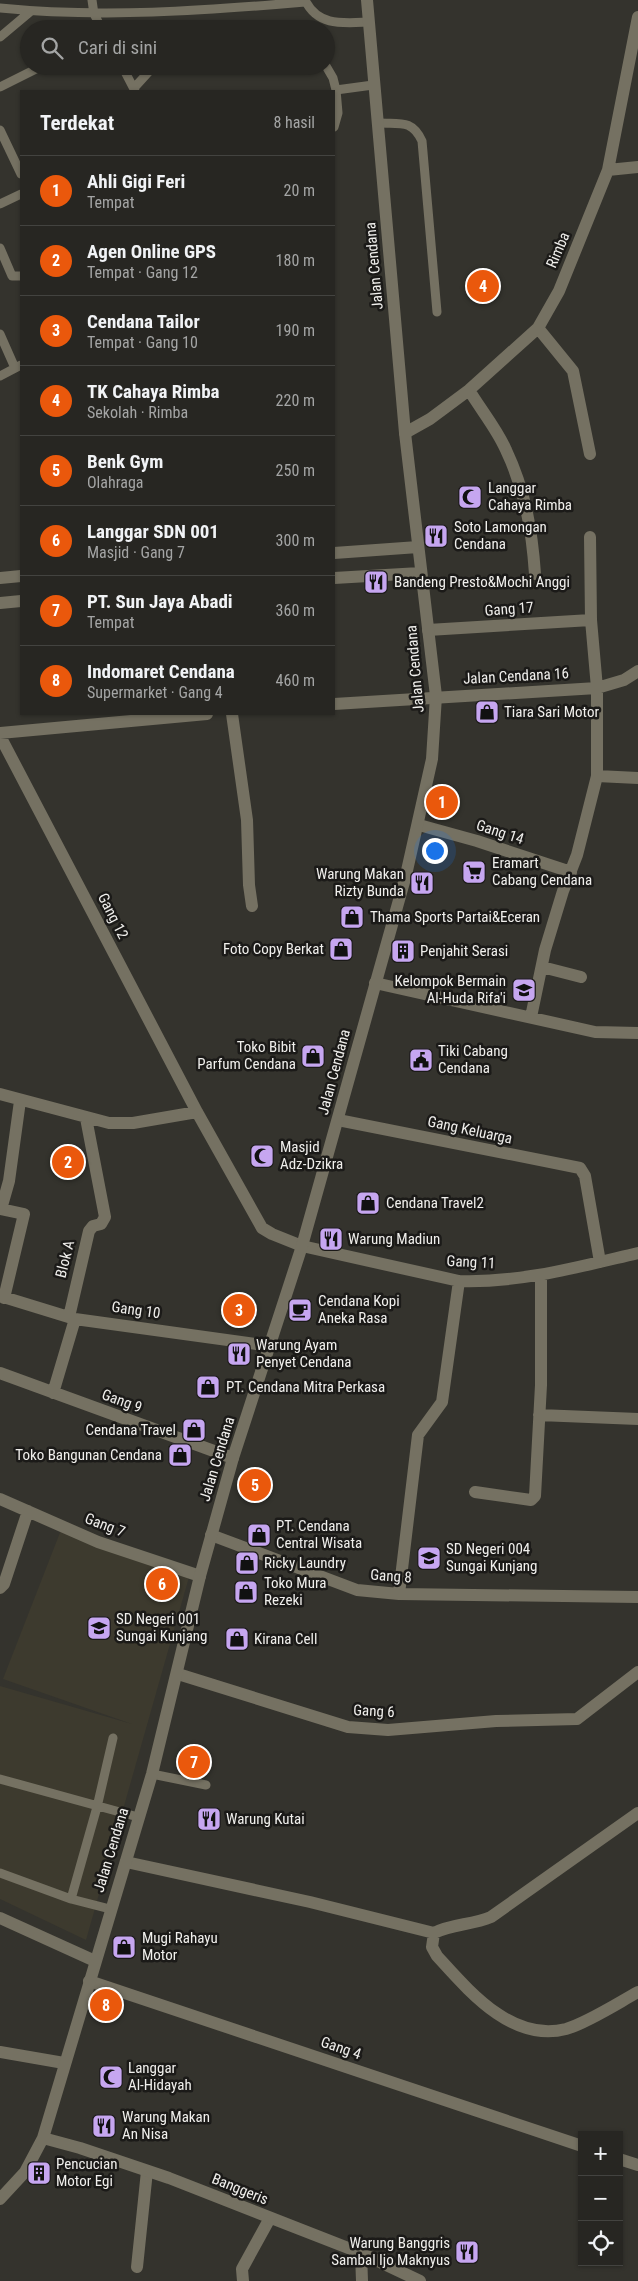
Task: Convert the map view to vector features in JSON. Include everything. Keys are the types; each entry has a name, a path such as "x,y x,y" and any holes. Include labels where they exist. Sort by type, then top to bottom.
{"street":[{"name":"Jalan Cendana","path":"0,2199 25,2172 43,2138 94,1961 126,1862 152,1774 178,1674 200,1576 233,1458 302,1246 338,1120 419,825 432,759 436,696 405,433 367,0"},
{"name":"Rimba","path":"405,433 430,419 469,390 538,328 569,267 608,170 638,17"},
{"path":"608,170 638,167"},
{"path":"538,328 573,371 590,454"},
{"path":"469,390 506,448 523,490 533,537 535,574"},
{"path":"531,1017 560,900 571,872 597,776 598,688 591,620 590,537"},
{"path":"335,553 418,547"},
{"path":"335,578 420,573"},
{"path":"0,578 20,576"},
{"path":"0,603 20,601"},
{"name":"Gang 17","path":"428,630 591,620"},
{"name":"Jalan Cendana 16","path":"335,704 436,696 598,688 624,680 638,671"},
{"path":"0,734 163,715"},
{"path":"232,715 247,820 248,885 252,906"},
{"name":"Gang 12","path":"0,734 243,1198 262,1228 302,1246"},
{"path":"597,776 638,778"},
{"name":"Gang 14","path":"419,825 477,841 571,872"},
{"path":"542,967 581,977"},
{"path":"375,983 595,1032 638,1033"},
{"path":"0,1094 110,1123 133,1123 197,1112"},
{"path":"2,1297 24,1214 1,1210 9,1181 20,1100"},
{"name":"Blok A","path":"53,1393 72,1318 89,1231 93,1226 101,1224 105,1217 86,1118"},
{"name":"Gang Keluarga","path":"338,1120 580,1168 585,1172 600,1262"},
{"name":"Gang 11","path":"302,1246 459,1280 484,1281 541,1276 638,1253"},
{"path":"475,1492 534,1498 539,1415 541,1276"},
{"path":"399,1594 418,1436 442,1402 459,1280"},
{"name":"Gang 10","path":"2,1297 72,1318 270,1346"},
{"name":"Gang 9","path":"0,1373 233,1458"},
{"path":"539,1415 638,1419"},
{"name":"Gang 7","path":"0,1499 98,1542 200,1576"},
{"path":"0,1588 4,1584 28,1511"},
{"name":"Gang 8","path":"211,1535 357,1590 399,1594 638,1597"},
{"name":"Gang 6","path":"178,1674 348,1726 388,1730 496,1721 577,1719 638,1672"},
{"path":"126,1862 310,1902 434,1933 444,1928 479,1922 490,1917 638,1813"},
{"path":"0,1918 94,1961"},
{"path":"434,1933 432,1947 437,1956 478,2001 530,2030 552,2031 568,2028 638,1992"},
{"name":"Gang 4","path":"89,1981 578,2145"},
{"path":"0,2052 64,2062"},
{"name":"Banggeris","path":"43,2138 147,2170 361,2253 420,2281"},
{"path":"623,2160 638,2166"},
{"path":"137,2268 147,2170"},
{"path":"243,2281 242,2269 244,2262 270,2218"},
{"path":"361,2253 362,2281"}],"lane":[{"path":"92,0 94,14 97,20"},
{"path":"0,8 94,14 305,1 313,13 326,20"},
{"path":"20,20 31,11"},
{"path":"0,37 20,20"},
{"path":"335,23 369,22"},
{"path":"1,86 24,75"},
{"path":"126,75 134,90 146,75"},
{"path":"331,75 336,90 338,113 335,124"},
{"path":"336,90 374,85"},
{"path":"378,122 410,124 417,130 422,141 436,312"},
{"path":"0,130 20,172"},
{"path":"0,204 20,194"},
{"path":"0,248 7,269 12,276 20,276"},
{"path":"0,334 18,366 0,376"},
{"path":"71,1899 97,1807 113,1738"},
{"path":"152,1774 206,1785"},
{"path":"0,1779 138,1818"},
{"path":"0,1873 71,1899 110,1909"}],"shaded area":[{"path":"61,1530 189,1577 86,1940 0,1899 0,1686 132,1724 3,1679"}],"place":[{"name":"TK Cahaya Rimba","path":"483,286"},
{"name":"Langgar Cahaya Rimba","path":"470,497"},
{"name":"Soto Lamongan Cendana","path":"436,536"},
{"name":"Bandeng Presto&Mochi Anggi","path":"376,582"},
{"name":"Tiara Sari Motor","path":"487,712"},
{"name":"Ahli Gigi Feri","path":"442,802"},
{"name":"Eramart Cabang Cendana","path":"474,872"},
{"name":"Warung Makan Rizty Bunda","path":"422,883"},
{"name":"Thama Sports Partai&Eceran","path":"352,917"},
{"name":"Foto Copy Berkat","path":"341,949"},
{"name":"Penjahit Serasi","path":"403,951"},
{"name":"Kelompok Bermain Al-Huda Rifa'i","path":"524,990"},
{"name":"Toko Bibit Parfum Cendana","path":"313,1056"},
{"name":"Tiki Cabang Cendana","path":"421,1060"},
{"name":"Masjid Adz-Dzikra","path":"262,1156"},
{"name":"Agen Online GPS","path":"68,1162"},
{"name":"Cendana Travel2","path":"368,1203"},
{"name":"Warung Madiun","path":"331,1239"},
{"name":"Cendana Tailor","path":"239,1310"},
{"name":"Cendana Kopi Aneka Rasa","path":"300,1310"},
{"name":"Warung Ayam Penyet Cendana","path":"239,1354"},
{"name":"PT. Cendana Mitra Perkasa","path":"208,1387"},
{"name":"Cendana Travel","path":"194,1430"},
{"name":"Toko Bangunan Cendana","path":"180,1455"},
{"name":"Benk Gym","path":"255,1485"},
{"name":"PT. Cendana Central Wisata","path":"259,1535"},
{"name":"SD Negeri 004 Sungai Kunjang","path":"429,1558"},
{"name":"Ricky Laundry","path":"247,1563"},
{"name":"Langgar SDN 001","path":"162,1584"},
{"name":"Toko Mura Rezeki","path":"246,1592"},
{"name":"SD Negeri 001 Sungai Kunjang","path":"99,1628"},
{"name":"Kirana Cell","path":"237,1639"},
{"name":"PT. Sun Jaya Abadi","path":"194,1762"},
{"name":"Warung Kutai","path":"209,1819"},
{"name":"Mugi Rahayu Motor","path":"124,1947"},
{"name":"Indomaret Cendana","path":"106,2005"},
{"name":"Langgar Al-Hidayah","path":"111,2077"},
{"name":"Warung Makan An Nisa","path":"104,2126"},
{"name":"Pencucian Motor Egi","path":"39,2173"},
{"name":"Warung Banggris Sambal Ijo Maknyus","path":"467,2252"}]}
